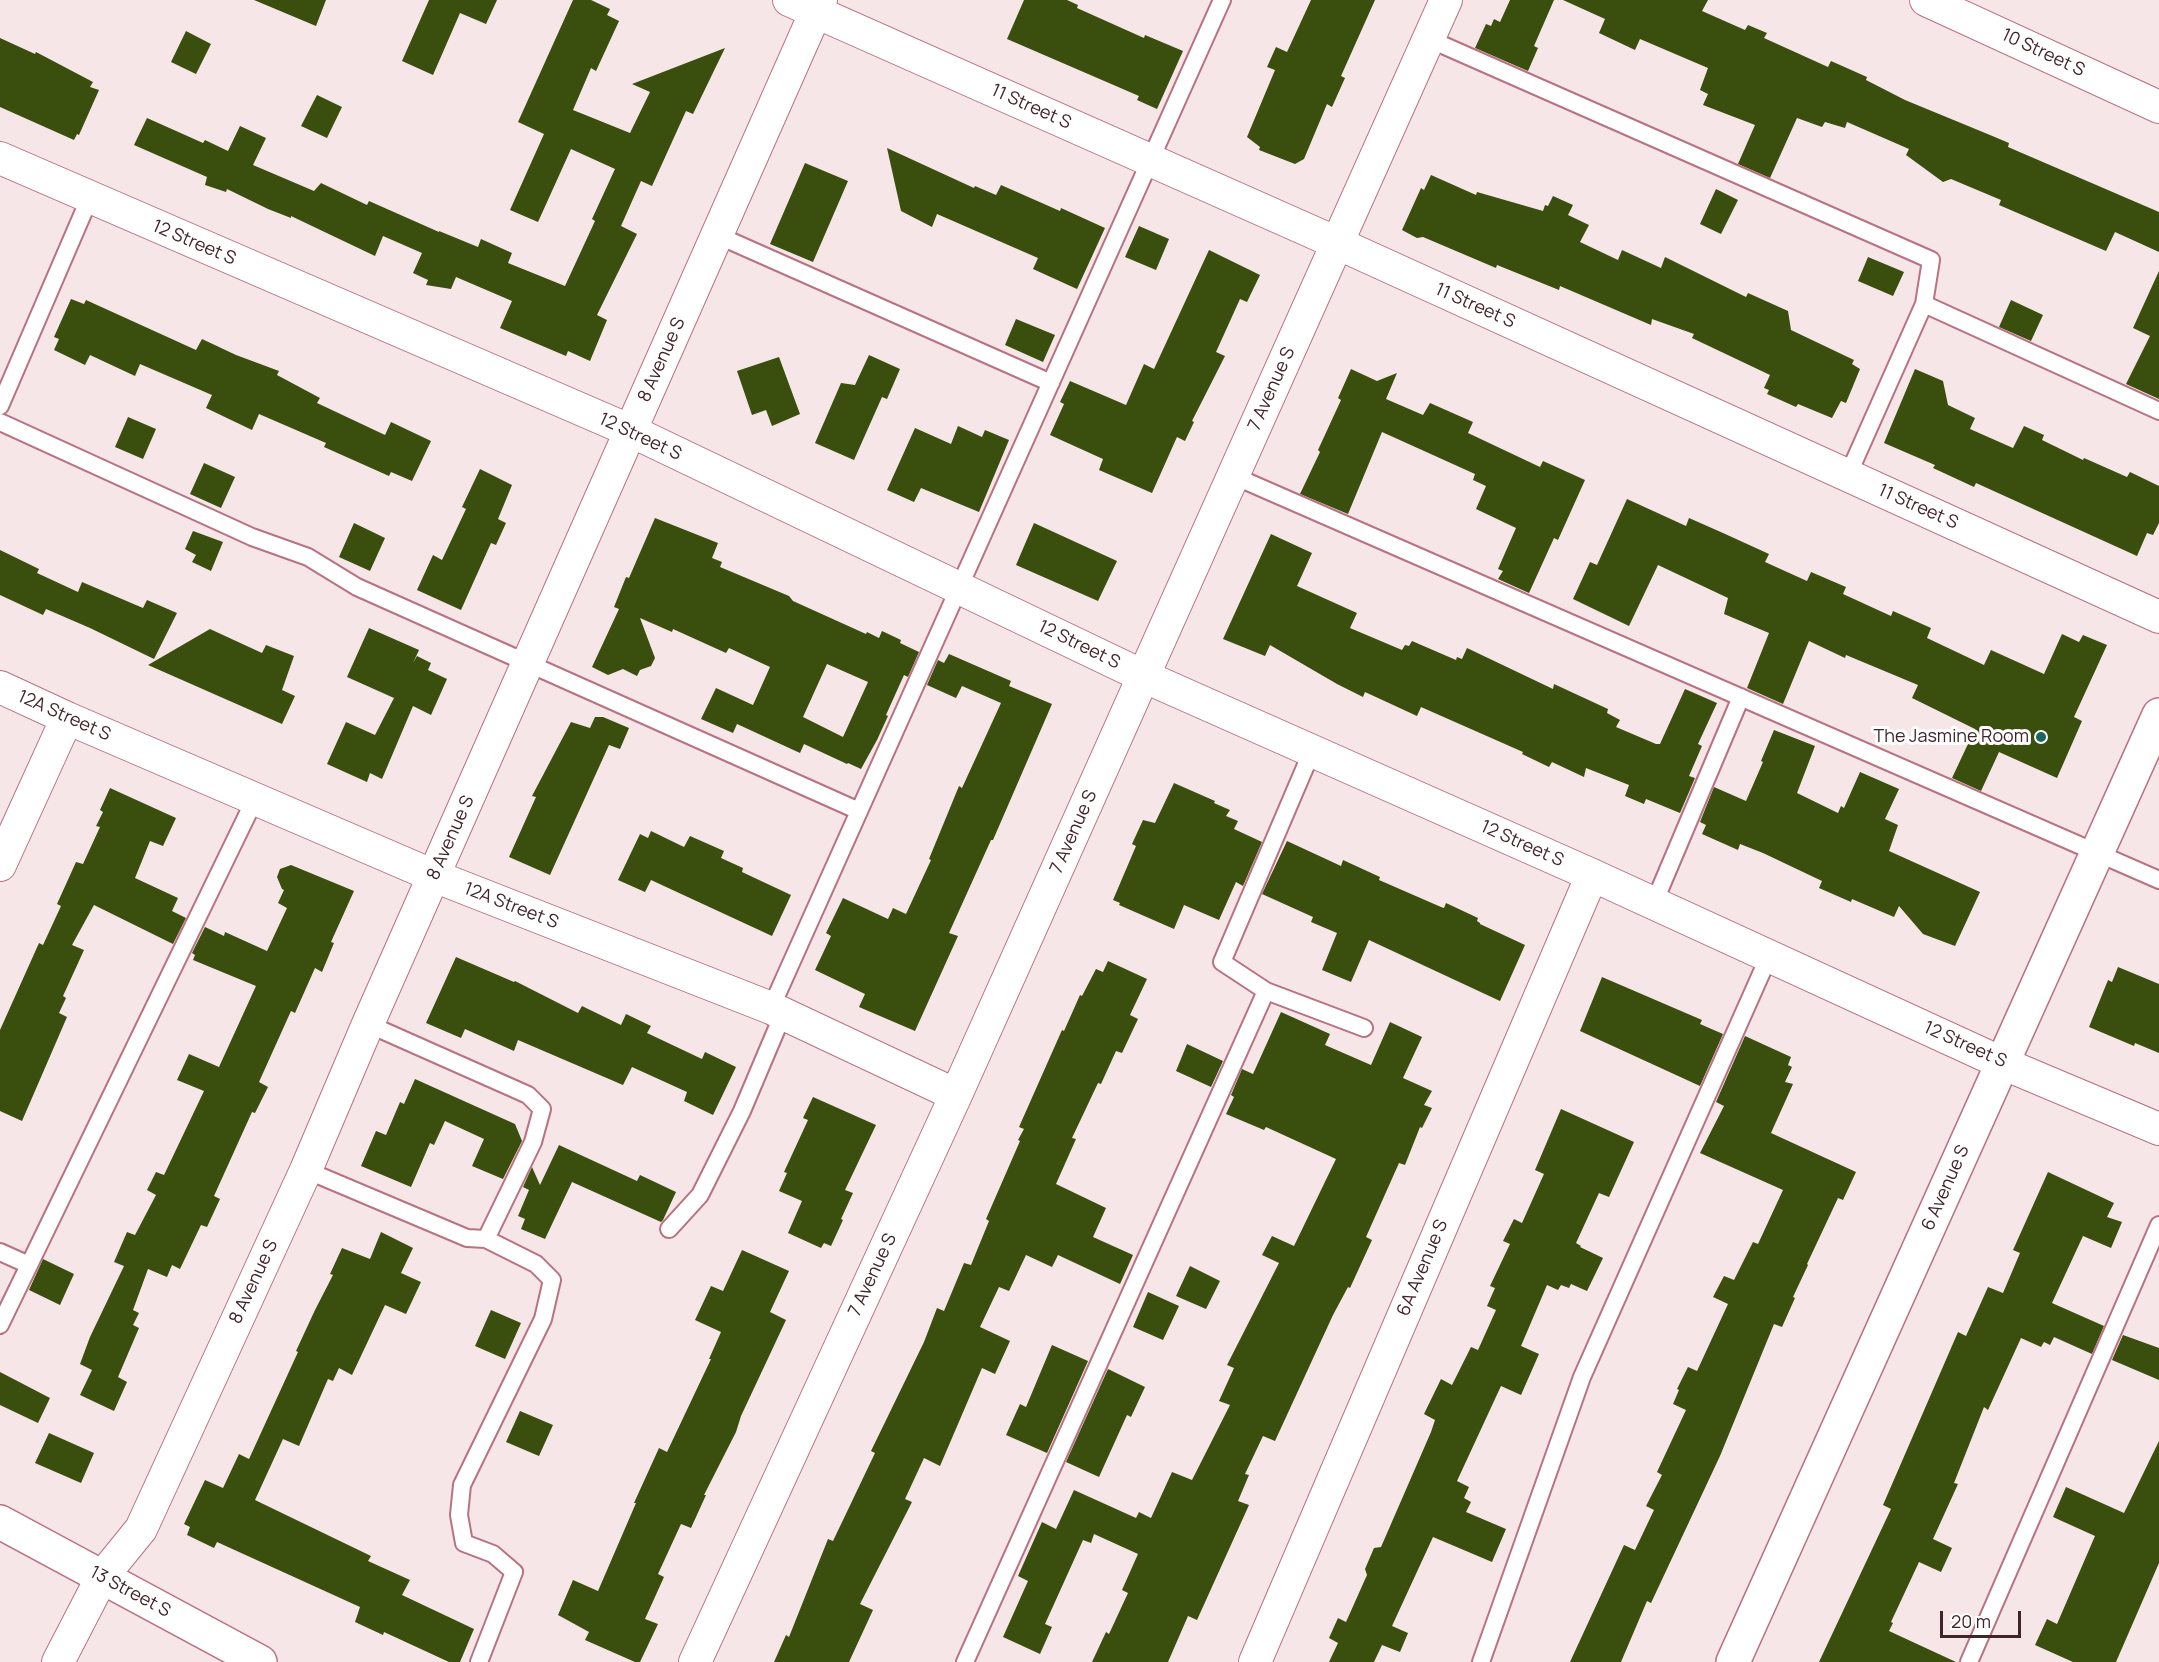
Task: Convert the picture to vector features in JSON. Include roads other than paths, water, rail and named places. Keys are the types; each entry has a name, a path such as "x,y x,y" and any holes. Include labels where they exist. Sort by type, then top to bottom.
{"main road":[{"name":"6 Avenue S","path":"1733,1662 2159,715"},
{"name":"13 Street S","path":"0,1522 260,1662"}],"street":[{"name":"7 Avenue S","path":"695,1662 956,1095 1446,0"},
{"name":"10 Street S","path":"1926,0 2159,107"},
{"name":"11 Street S","path":"808,4 2159,616"},
{"name":"8 Avenue S","path":"58,1662 102,1578 141,1529 306,1170 368,1024 717,235 808,4"},
{"name":"12 Street S","path":"0,158 631,431 1143,676 1592,875 2002,1063 2159,1129"},
{"name":"12A Street S","path":"0,687 434,876 777,1011 956,1095"},
{"path":"0,865 67,718"},
{"name":"6A Avenue S","path":"1255,1662 1592,875"}],"lane":[{"path":"669,1229 700,1195 742,1111 777,1011 860,811 1222,0"},
{"path":"1429,39 1931,260 1924,304 1848,476"},
{"path":"0,406 90,197"},
{"path":"717,235 1051,383"},
{"path":"1924,304 2159,411"},
{"path":"0,422 252,537 308,556 357,587 860,811"},
{"path":"1234,476 2159,880"},
{"path":"1654,903 1741,698"},
{"path":"1312,751 1222,962 1266,991 1364,1028"},
{"path":"0,1325 255,799"},
{"path":"1481,1662 1582,1377 1769,956"},
{"path":"965,1662 1266,991"},
{"path":"368,1024 528,1095 542,1109 533,1142 486,1239"},
{"path":"306,1170 467,1238 486,1239 536,1264 552,1280 543,1319 462,1485 459,1515 464,1543 493,1554 514,1572 479,1662"},
{"path":"1969,1662 2159,1225"},
{"path":"0,1252 29,1265"}],"place":[{"name":"The Jasmine Room","path":"2041,737"}]}
